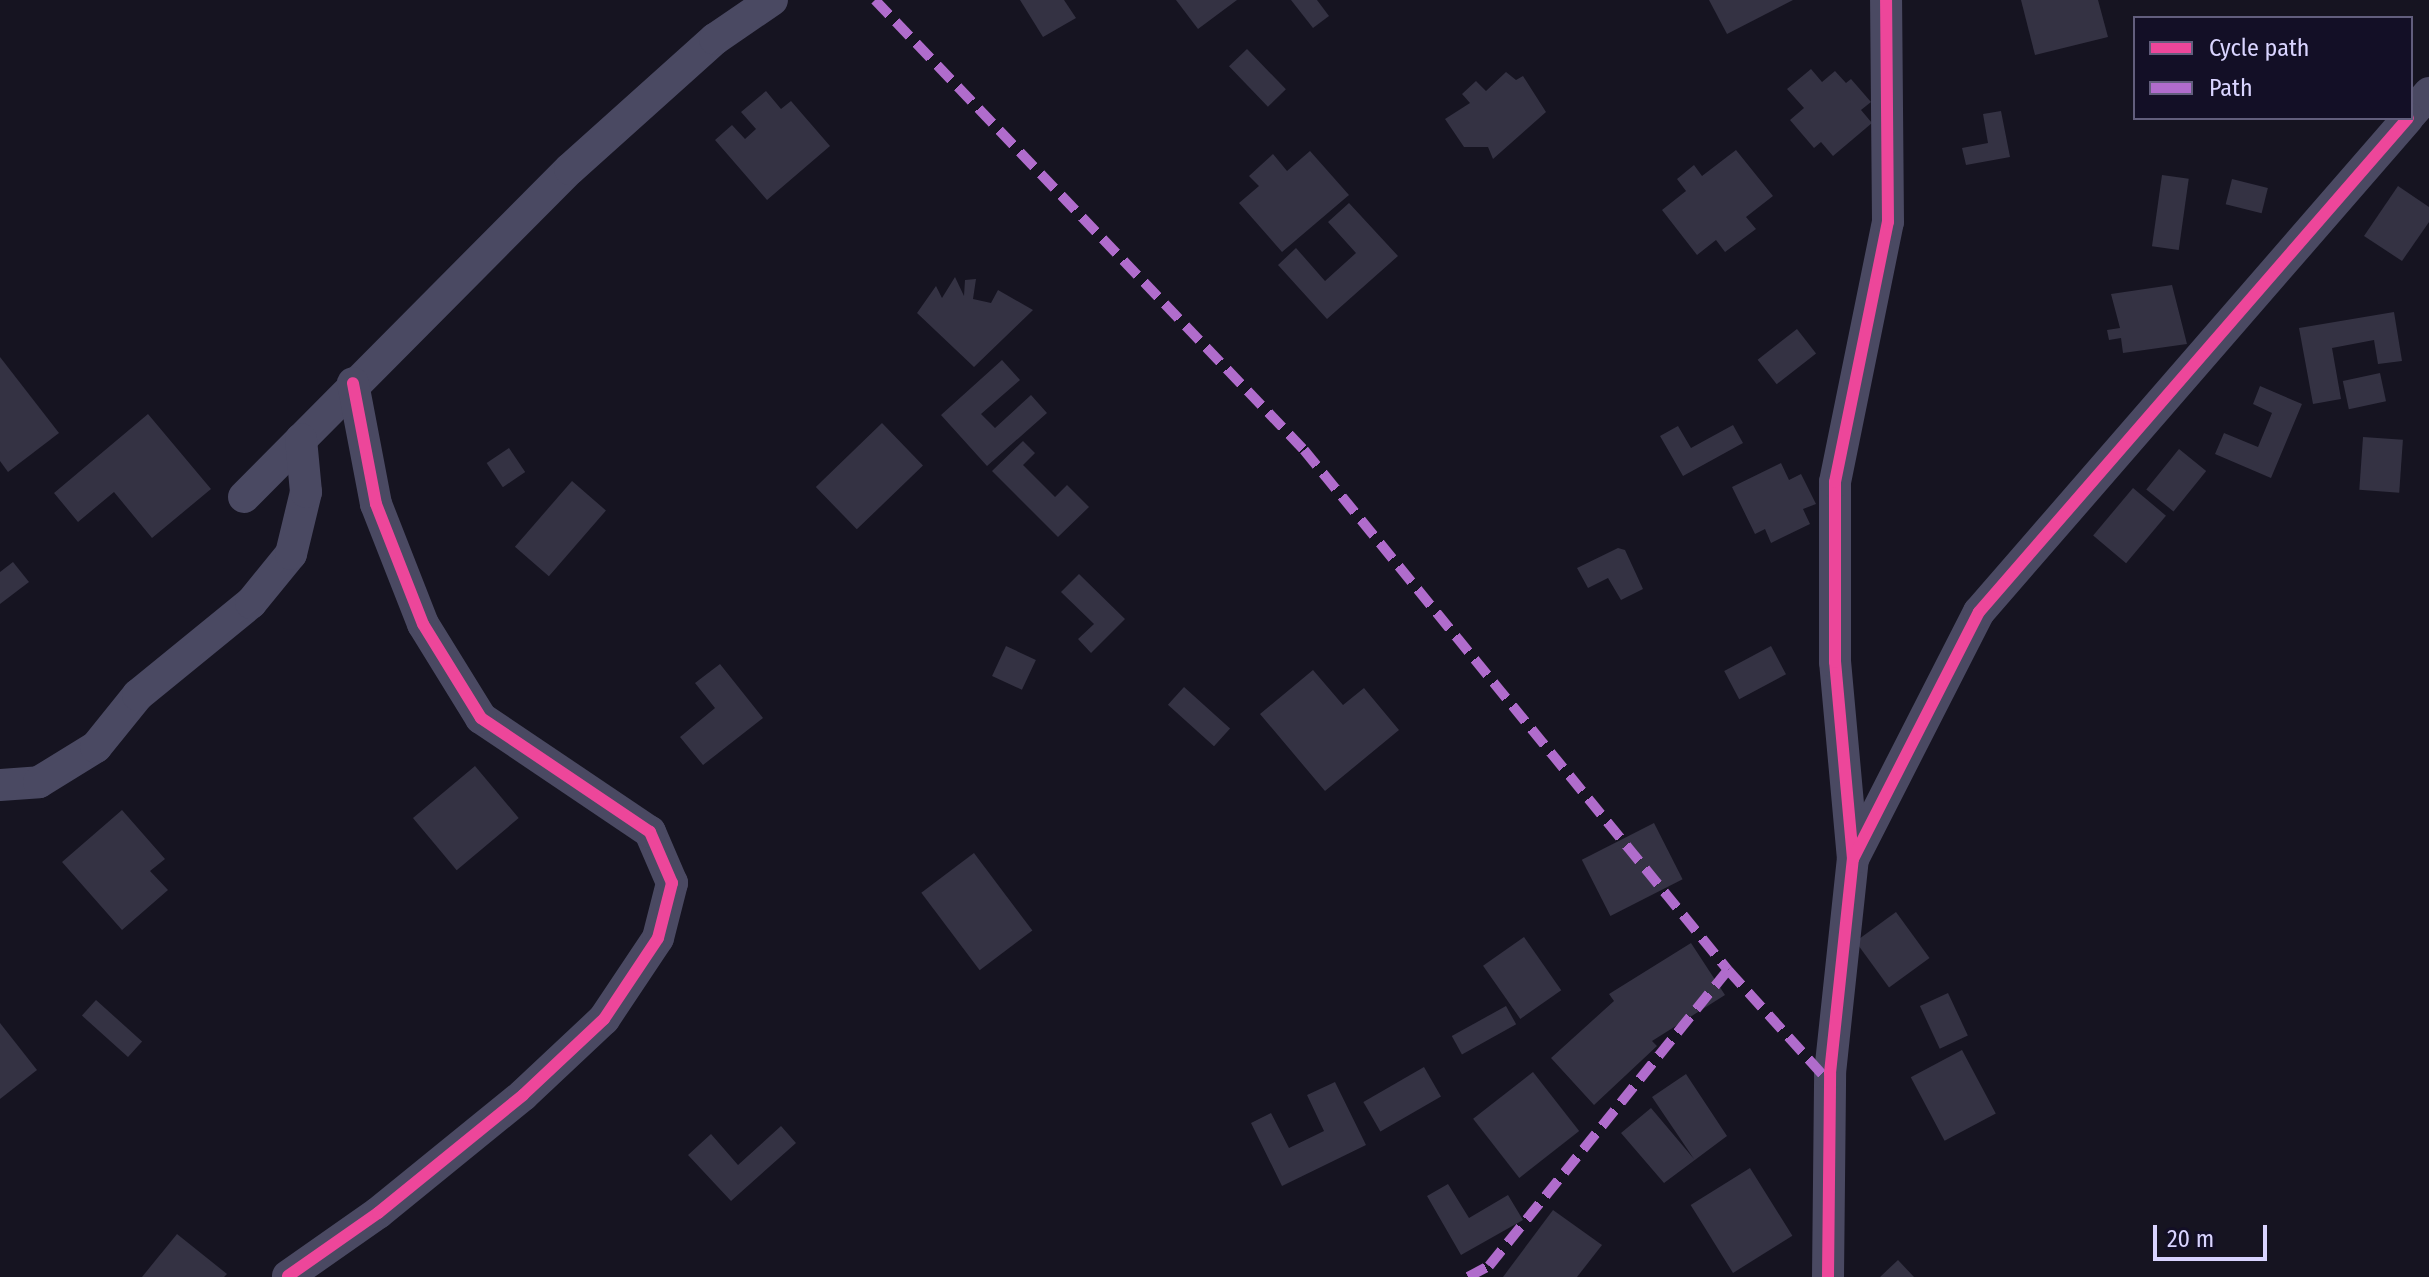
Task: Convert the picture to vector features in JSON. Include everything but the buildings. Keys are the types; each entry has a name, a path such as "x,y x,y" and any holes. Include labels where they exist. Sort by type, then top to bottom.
{"street":[{"path":"244,497 353,383 570,169 715,39 772,0"},
{"path":"1828,1277 1830,1073 1853,859 1835,662 1835,482 1888,222 1886,0"},
{"path":"2413,111 2429,93"},
{"path":"1853,859 1979,612 2406,120"},
{"path":"288,1276 378,1213 523,1095 604,1019 658,938 672,883 650,832 481,718 423,624 376,504 353,383"},
{"path":"0,785 39,782 96,747 138,695 251,603 291,554 306,492 301,439"},
{"path":"1827,1239 1855,1277"}],"marked path":[{"path":"875,0 1304,450 1728,970 1830,1083"},
{"path":"1468,1277 1489,1266 1728,970"}],"cycle path":[{"path":"1853,859 1835,662 1835,482 1888,222 1886,0"},
{"path":"1828,1277 1830,1073 1853,859 1979,612 2406,120"},
{"path":"288,1276 378,1213 523,1095 604,1019 658,938 672,883 650,832 481,718 423,624 376,504 353,383"}]}
